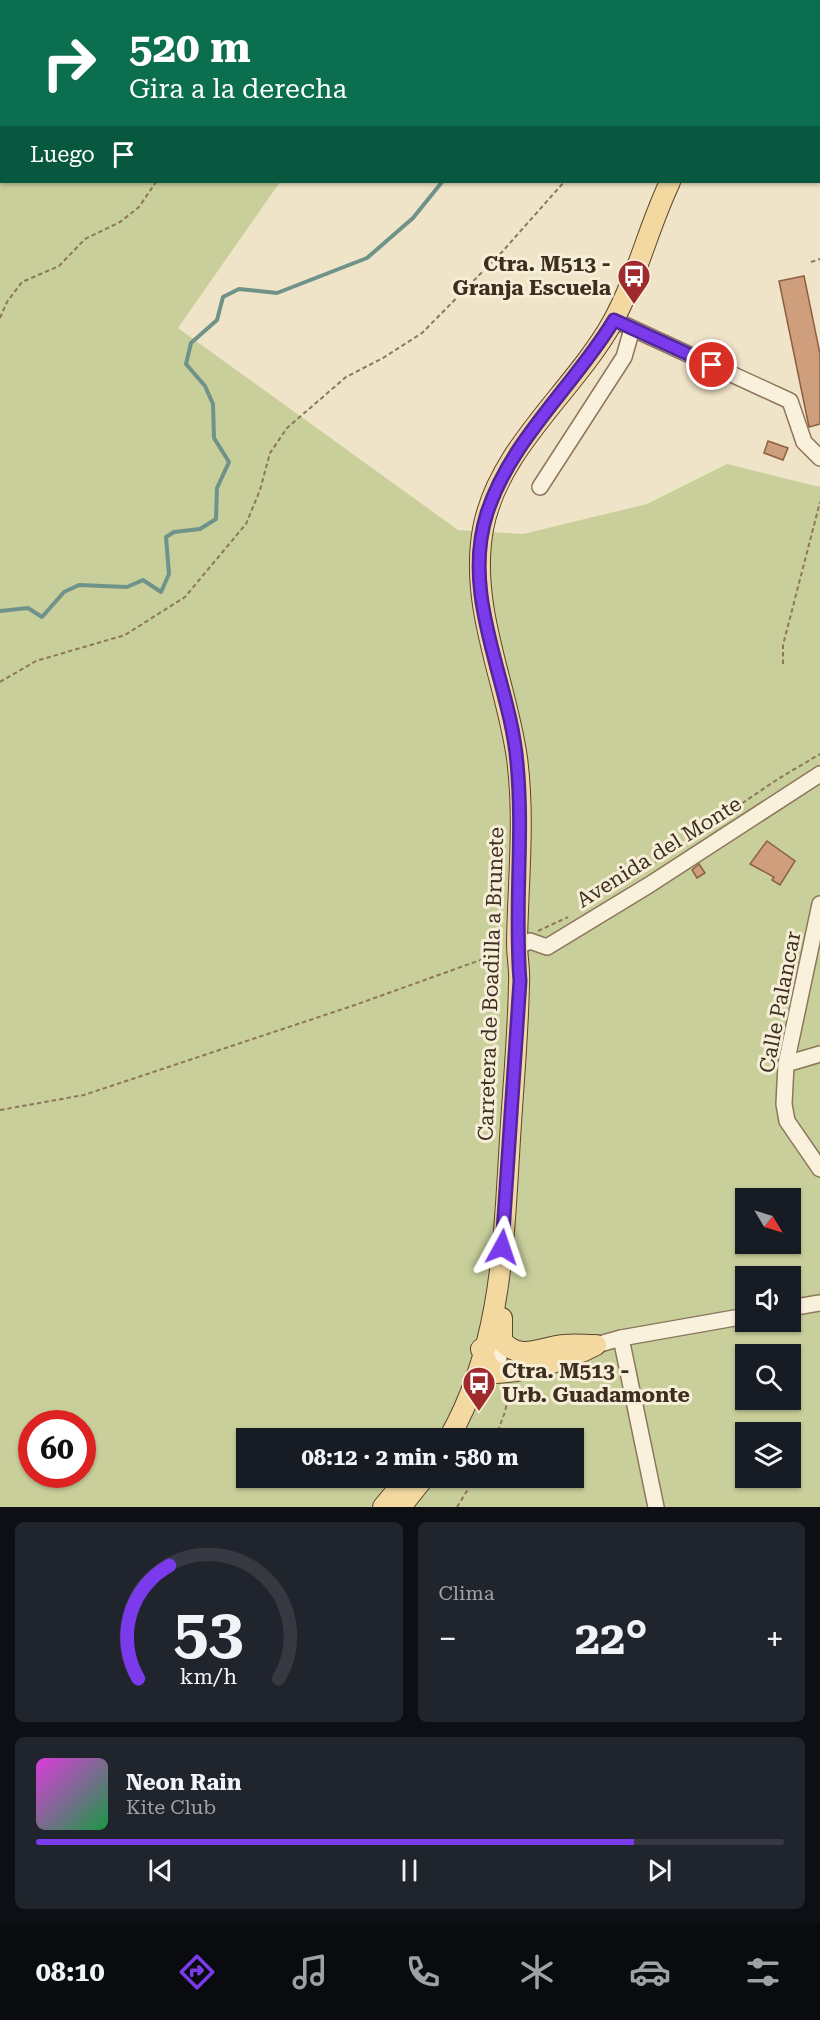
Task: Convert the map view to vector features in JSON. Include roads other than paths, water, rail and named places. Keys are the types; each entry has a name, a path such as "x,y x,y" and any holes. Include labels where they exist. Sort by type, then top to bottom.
{"main road":[{"name":"Carretera de Boadilla a Brunete","path":"454,1428 466,1407 501,1359 496,1301 524,944 517,760 481,594 480,567 483,531 491,503 506,469 520,447 593,354 614,320 632,282 670,183"},
{"path":"439,1428 460,1390 478,1333 486,1273 510,979 524,944"},
{"path":"462,1428 501,1359 489,1296 502,1142 499,1117"},
{"path":"445,1428 457,1409 501,1359 563,1345 596,1345"},
{"path":"383,1507 399,1488"},
{"path":"389,1507 404,1488"},
{"path":"401,1507 416,1488"},
{"path":"410,1507 424,1488"}],"street":[{"path":"614,320 790,401 804,442 820,458"},
{"path":"540,487 624,357 632,329"},
{"name":"Avenida del Monte","path":"524,944 547,947 649,885 820,774"},
{"name":"Calle Palancar","path":"820,904 786,1064 784,1104 787,1121 820,1169"},
{"path":"786,1064 820,1054"},
{"path":"801,1306 820,1303"},
{"path":"596,1345 621,1338 735,1318"},
{"path":"621,1338 656,1507"}],"waterway":[{"path":"0,611 28,608 42,617 64,592 79,585 127,587 143,580 161,592 169,574 166,537 174,532 200,529 216,519 217,488 229,462 214,438 213,404 205,386 186,364 191,343 217,320 223,297 239,289 277,293 367,258 413,218 441,183"}],"place":[{"name":"Ctra. M513 - Granja Escuela","path":"634,305"},
{"name":"Ctra. M513 - Urb. Guadamonte","path":"479,1412"}]}
